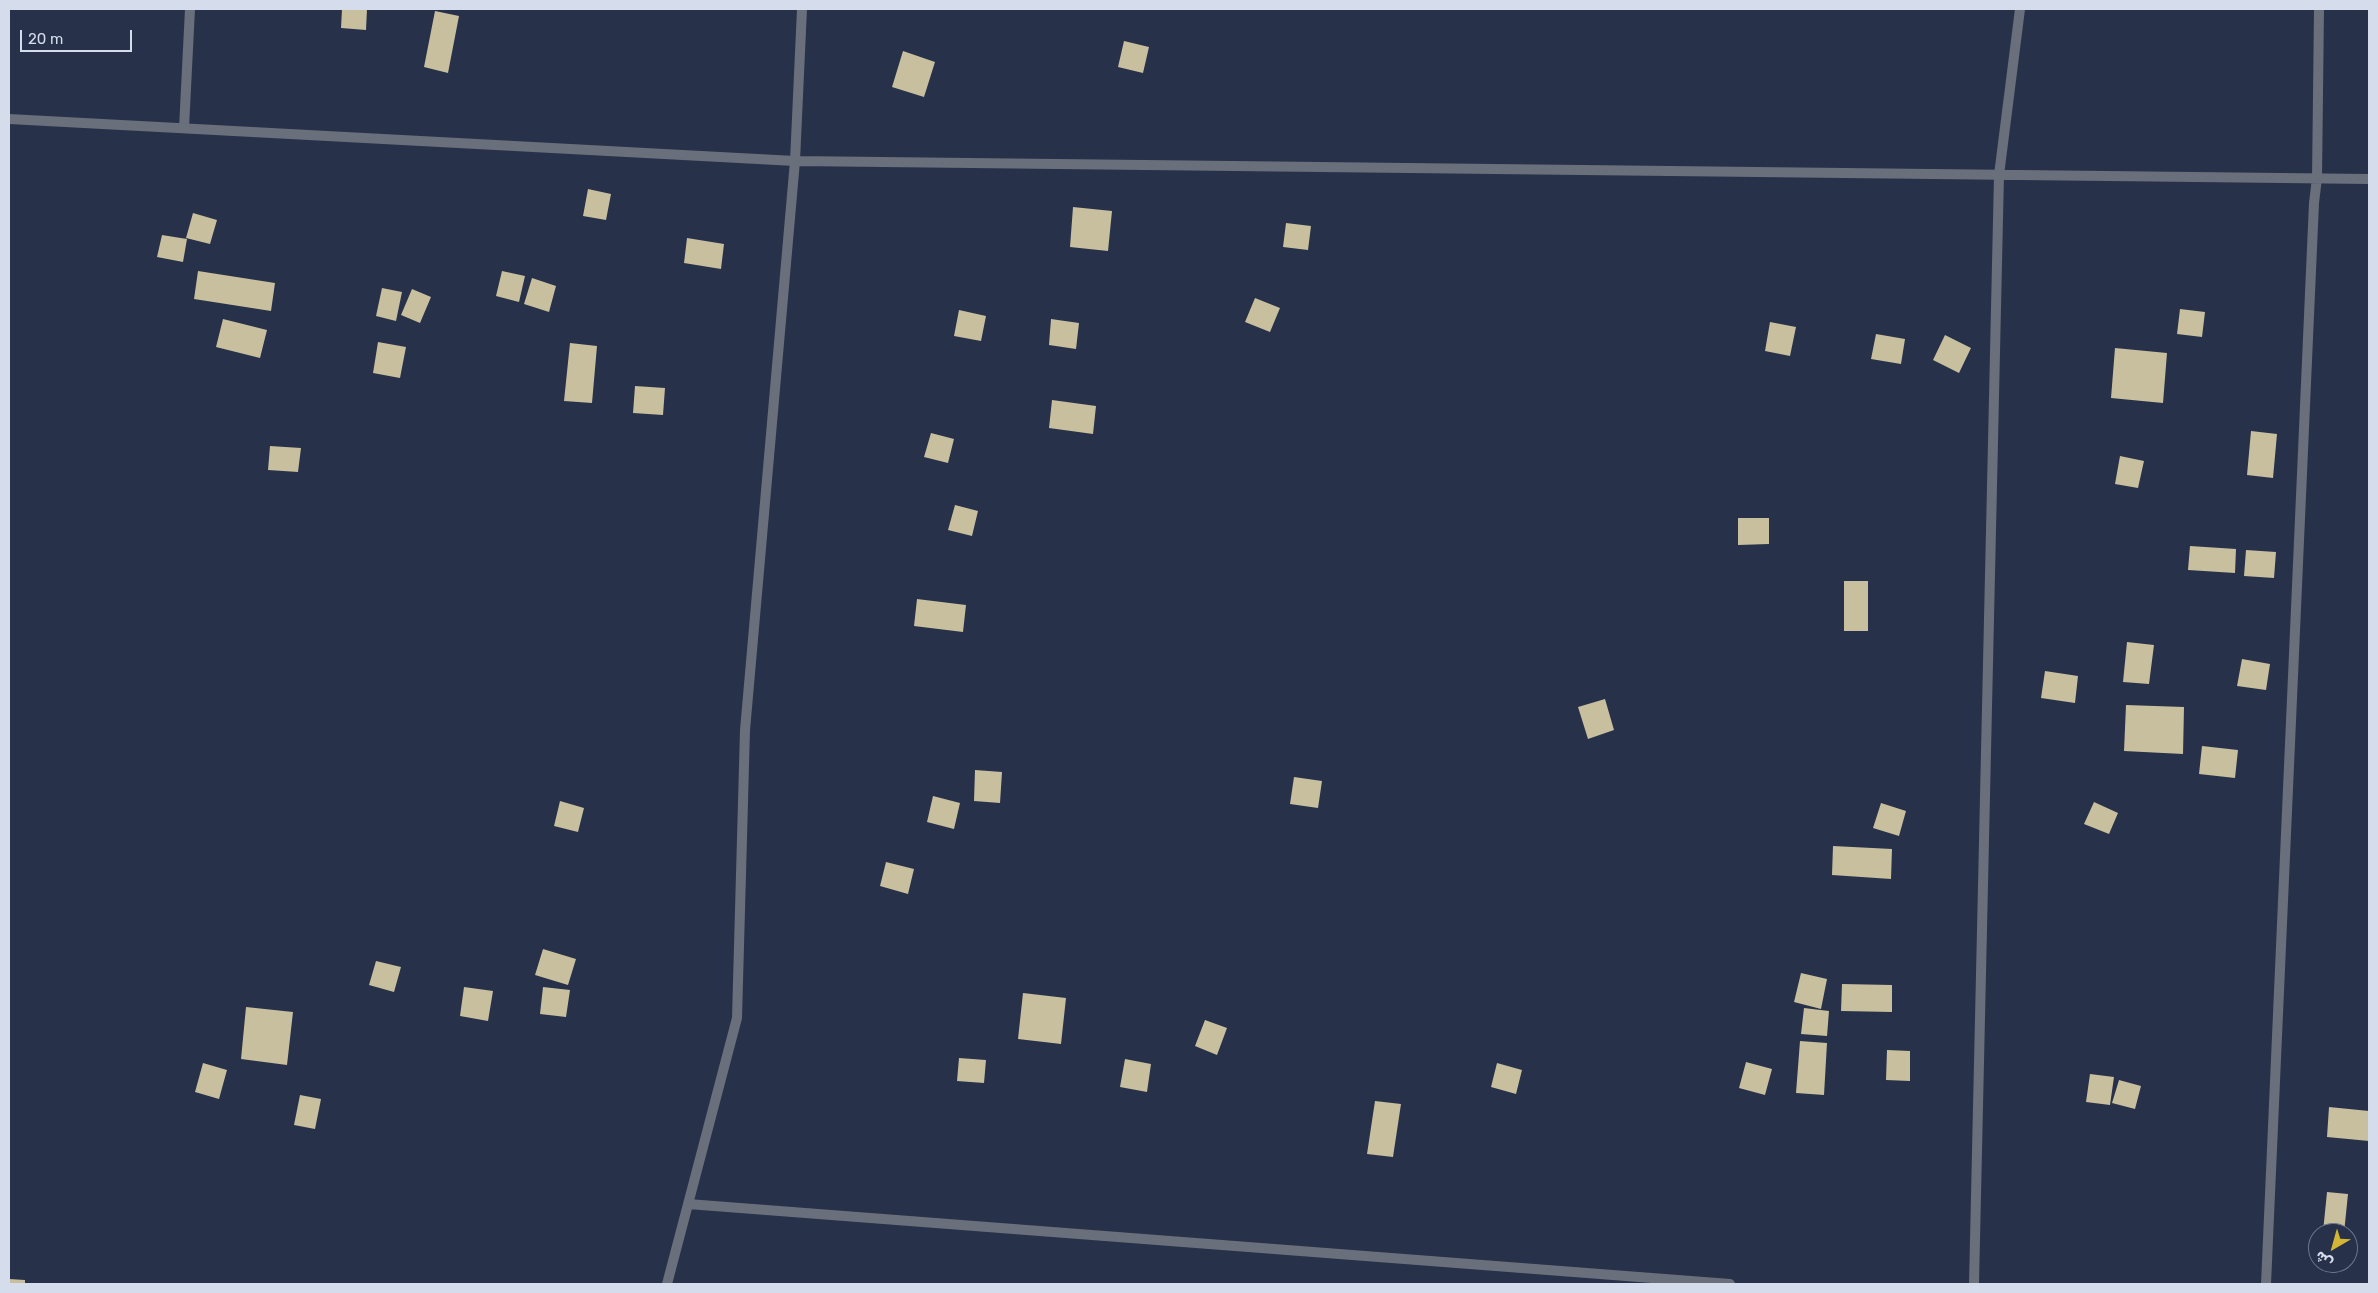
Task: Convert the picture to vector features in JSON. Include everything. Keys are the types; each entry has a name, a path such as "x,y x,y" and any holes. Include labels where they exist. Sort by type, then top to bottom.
{"street":[{"path":"184,128 190,9"},
{"path":"667,1284 737,1018 745,730 795,161 802,9"},
{"path":"1974,1284 1999,174 2020,9"},
{"path":"2266,1284 2313,213 2317,178 2319,9"},
{"path":"9,119 795,161 2369,179"},
{"path":"688,1204 1730,1284"}],"building":[{"path":"342,9 367,9 366,30 341,28"},
{"path":"435,11 459,16 448,73 424,67"},
{"path":"1124,41 1149,47 1143,73 1118,67"},
{"path":"903,51 935,62 924,97 892,87"},
{"path":"588,189 611,194 606,220 583,216"},
{"path":"1073,207 1112,211 1108,251 1070,247"},
{"path":"193,213 217,220 210,244 186,238"},
{"path":"1286,223 1311,226 1308,250 1283,247"},
{"path":"162,235 187,239 183,262 157,257"},
{"path":"687,238 724,244 721,269 684,263"},
{"path":"198,271 275,283 271,311 194,299"},
{"path":"502,271 525,276 519,302 496,296"},
{"path":"532,278 556,286 549,312 524,304"},
{"path":"382,288 402,292 396,321 376,316"},
{"path":"412,289 431,297 420,323 401,315"},
{"path":"1255,298 1280,308 1270,332 1245,322"},
{"path":"2180,309 2205,312 2202,337 2177,334"},
{"path":"959,310 986,316 981,341 954,336"},
{"path":"223,319 267,330 260,358 216,347"},
{"path":"1051,319 1079,323 1076,349 1049,345"},
{"path":"1770,322 1796,327 1790,356 1765,351"},
{"path":"1876,334 1905,339 1901,364 1871,359"},
{"path":"1945,335 1971,348 1959,373 1933,360"},
{"path":"378,342 406,347 400,378 373,373"},
{"path":"570,343 597,346 592,403 564,401"},
{"path":"2115,348 2167,353 2163,403 2111,398"},
{"path":"635,386 665,388 663,415 633,413"},
{"path":"1052,400 1096,406 1093,434 1049,428"},
{"path":"2251,431 2277,434 2273,478 2247,475"},
{"path":"931,433 954,439 948,463 924,457"},
{"path":"270,446 301,448 298,472 268,470"},
{"path":"2120,456 2144,461 2138,488 2115,484"},
{"path":"955,505 978,511 972,536 948,530"},
{"path":"1738,518 1769,518 1769,544 1738,545"},
{"path":"2190,546 2236,549 2235,573 2188,570"},
{"path":"2246,550 2276,552 2274,578 2244,576"},
{"path":"1844,581 1868,581 1868,631 1844,631"},
{"path":"917,599 966,605 963,632 914,626"},
{"path":"2127,642 2154,645 2149,684 2123,682"},
{"path":"2242,659 2270,664 2266,690 2237,686"},
{"path":"2045,671 2078,676 2075,703 2041,698"},
{"path":"1605,699 1614,730 1588,739 1578,707"},
{"path":"2126,705 2184,707 2183,754 2124,751"},
{"path":"2202,746 2238,750 2235,778 2199,774"},
{"path":"975,770 1002,772 1000,803 974,801"},
{"path":"1294,777 1322,781 1318,808 1290,804"},
{"path":"933,796 960,803 954,829 927,822"},
{"path":"560,801 584,808 578,832 554,826"},
{"path":"2094,802 2118,813 2109,834 2084,824"},
{"path":"1881,803 1906,811 1899,836 1873,828"},
{"path":"1833,846 1892,849 1891,879 1832,875"},
{"path":"886,862 914,869 908,894 880,886"},
{"path":"543,949 576,959 568,985 535,975"},
{"path":"376,961 401,967 394,992 369,985"},
{"path":"1801,973 1827,979 1821,1009 1794,1002"},
{"path":"1842,984 1892,985 1892,1012 1841,1011"},
{"path":"464,987 493,991 488,1021 460,1016"},
{"path":"543,987 570,990 566,1017 540,1014"},
{"path":"1023,993 1066,998 1061,1044 1018,1039"},
{"path":"246,1007 293,1012 287,1065 241,1059"},
{"path":"1804,1008 1829,1011 1827,1036 1801,1034"},
{"path":"1205,1020 1227,1028 1217,1055 1195,1046"},
{"path":"1800,1041 1827,1043 1824,1095 1796,1093"},
{"path":"1887,1050 1910,1051 1910,1081 1886,1080"},
{"path":"959,1058 986,1060 984,1083 957,1081"},
{"path":"1125,1059 1151,1064 1147,1092 1120,1087"},
{"path":"1746,1062 1772,1069 1765,1095 1739,1088"},
{"path":"203,1063 227,1070 219,1099 195,1092"},
{"path":"1497,1063 1522,1070 1516,1094 1491,1087"},
{"path":"2090,1074 2114,1077 2110,1105 2086,1102"},
{"path":"2119,1080 2141,1086 2135,1109 2112,1103"},
{"path":"300,1095 321,1099 315,1129 294,1125"},
{"path":"1375,1101 1401,1104 1393,1157 1367,1154"},
{"path":"2329,1107 2369,1111 2369,1141 2327,1137"},
{"path":"2327,1192 2348,1194 2345,1223 2324,1223"},
{"path":"9,1279 25,1280 25,1284 9,1284"}]}
